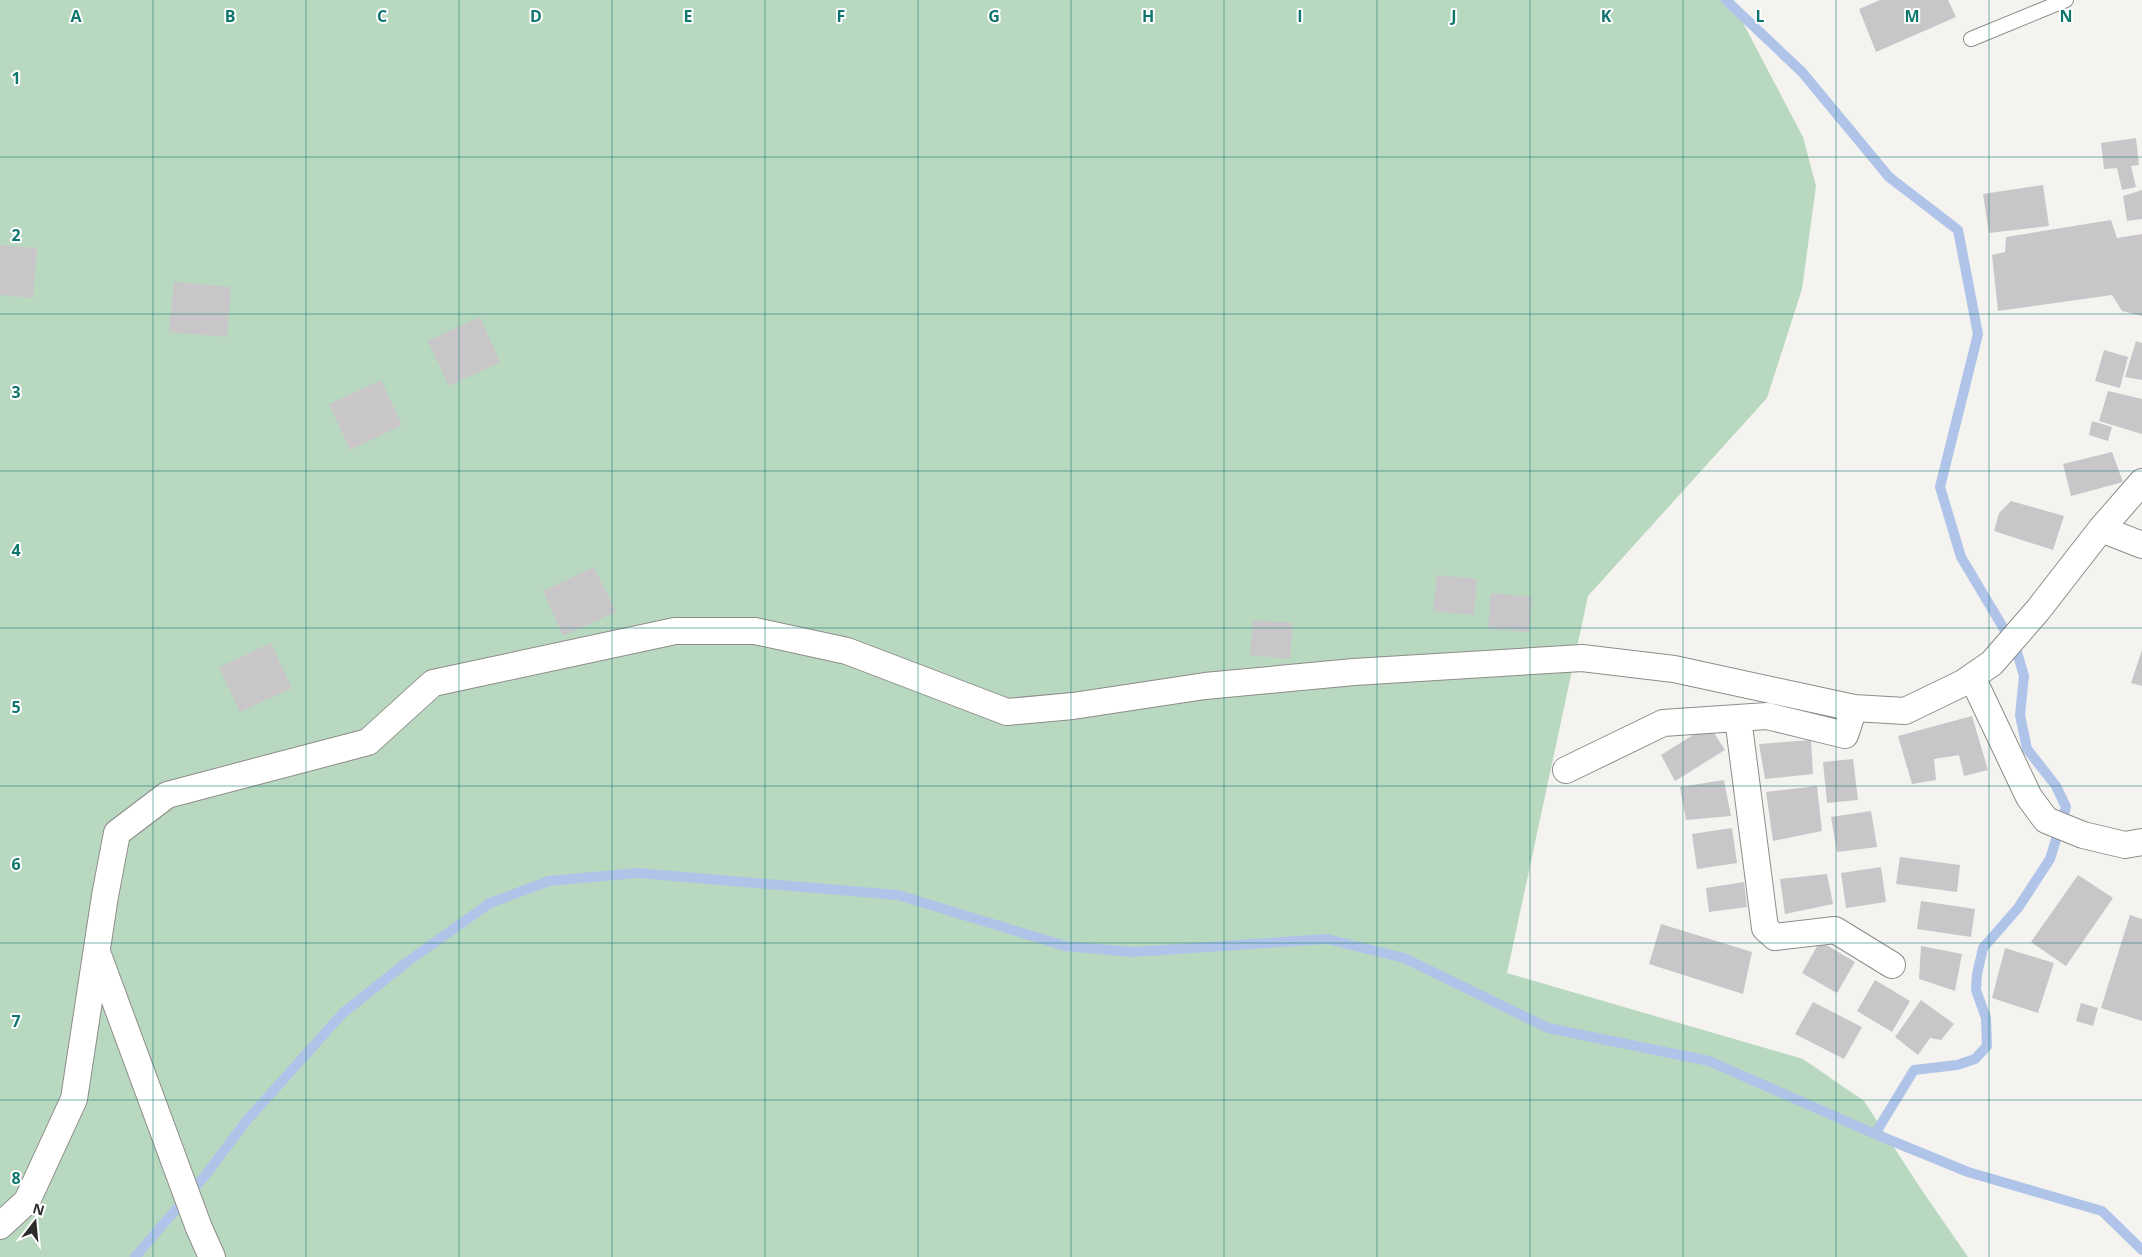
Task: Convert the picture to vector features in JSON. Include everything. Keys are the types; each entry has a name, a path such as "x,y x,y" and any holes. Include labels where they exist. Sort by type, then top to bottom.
{"street":[{"path":"0,1226 27,1201 74,1099 96,949 118,833 167,795 368,742 433,683 676,631 755,631 847,651 1007,712 1074,706 1205,686 1354,672 1582,658 1674,668 1854,708 1905,711 1963,683 1992,663 2038,610 2101,530 2142,482"},
{"path":"2101,530 2142,545"},
{"path":"1972,677 2029,797 2046,820 2083,836 2125,845 2142,842"},
{"path":"1566,770 1663,723 1767,716 1845,734 1854,708"},
{"path":"1738,718 1765,928 1775,937 1835,930 1892,965"},
{"path":"96,949 199,1228 212,1257"}],"lane":[{"path":"1971,39 2066,0"}],"green space":[{"path":"0,0 1731,0 1803,137 1816,186 1802,289 1767,398 1588,596 1507,973 1803,1059 1864,1101 1968,1257 0,1257"}],"building":[{"path":"1880,0 1948,0 1956,17 1876,52 1859,9"},
{"path":"2136,138 2139,165 2131,166 2136,187 2122,190 2117,168 2104,169 2101,143"},
{"path":"2043,185 2049,226 1989,233 1983,194"},
{"path":"2142,190 2142,219 2127,221 2123,196"},
{"path":"2111,220 2117,238 2142,234 2142,316 2122,311 2112,295 1998,311 1992,255 2005,252 2006,237"},
{"path":"0,245 37,248 33,298 0,295"},
{"path":"174,282 231,287 227,337 169,332"},
{"path":"480,317 500,362 449,386 428,341"},
{"path":"2136,341 2142,343 2142,380 2125,377"},
{"path":"2104,350 2128,357 2120,388 2095,381"},
{"path":"381,380 402,425 350,450 329,404"},
{"path":"2108,391 2142,399 2142,434 2099,421"},
{"path":"2092,421 2112,427 2108,441 2089,435"},
{"path":"2112,452 2123,482 2071,496 2063,464"},
{"path":"2011,501 2064,516 2053,550 1994,531 1999,513"},
{"path":"594,567 616,612 563,636 543,591"},
{"path":"1437,575 1477,579 1474,615 1433,611"},
{"path":"1491,593 1532,597 1529,632 1488,629"},
{"path":"1253,620 1293,623 1290,659 1250,655"},
{"path":"271,643 292,688 240,712 219,667"},
{"path":"2142,650 2142,686 2131,683"},
{"path":"1972,716 1988,770 1964,776 1959,755 1934,759 1936,780 1912,784 1898,736"},
{"path":"1709,725 1725,750 1675,781 1661,755"},
{"path":"1811,740 1813,774 1765,779 1759,744"},
{"path":"1853,759 1858,800 1827,803 1823,762"},
{"path":"1724,780 1731,816 1686,820 1680,787"},
{"path":"1817,786 1822,831 1773,841 1766,792"},
{"path":"1871,811 1877,847 1837,852 1831,817"},
{"path":"1732,828 1737,863 1697,869 1692,834"},
{"path":"1900,857 1960,865 1957,892 1896,884"},
{"path":"1881,867 1886,902 1846,908 1841,873"},
{"path":"1827,874 1833,904 1785,914 1780,879"},
{"path":"2078,875 2113,898 2066,966 2031,942"},
{"path":"1744,882 1747,907 1709,912 1706,888"},
{"path":"1921,901 1975,909 1971,937 1917,929"},
{"path":"2130,915 2142,919 2142,1021 2101,1008"},
{"path":"1661,924 1752,952 1743,994 1649,964"},
{"path":"1820,941 1855,962 1837,993 1802,973"},
{"path":"1921,946 1962,954 1955,991 1919,979"},
{"path":"2005,948 2054,963 2038,1013 1992,998"},
{"path":"1875,980 1910,1001 1892,1032 1857,1011"},
{"path":"1921,1000 1954,1024 1941,1040 1930,1038 1918,1055 1895,1037"},
{"path":"1813,1002 1862,1027 1844,1059 1795,1034"},
{"path":"2081,1003 2098,1008 2093,1026 2076,1021"}],"waterway":[{"path":"1726,0 1802,72 1889,177 1958,230 1978,334 1940,487 1961,557 2016,649 2024,676 2020,715 2027,749 2056,786 2066,807 2050,859 2018,908 1983,948 1977,974 1976,990 1986,1018 1987,1046 1975,1059 1957,1065 1914,1070 1875,1134"},
{"path":"135,1257 204,1177 247,1120 343,1013 407,962 490,903 549,881 637,873 898,895 1065,946 1132,952 1327,939 1404,958 1548,1028 1709,1061 1875,1134 1968,1172 2102,1211 2142,1250"}]}
